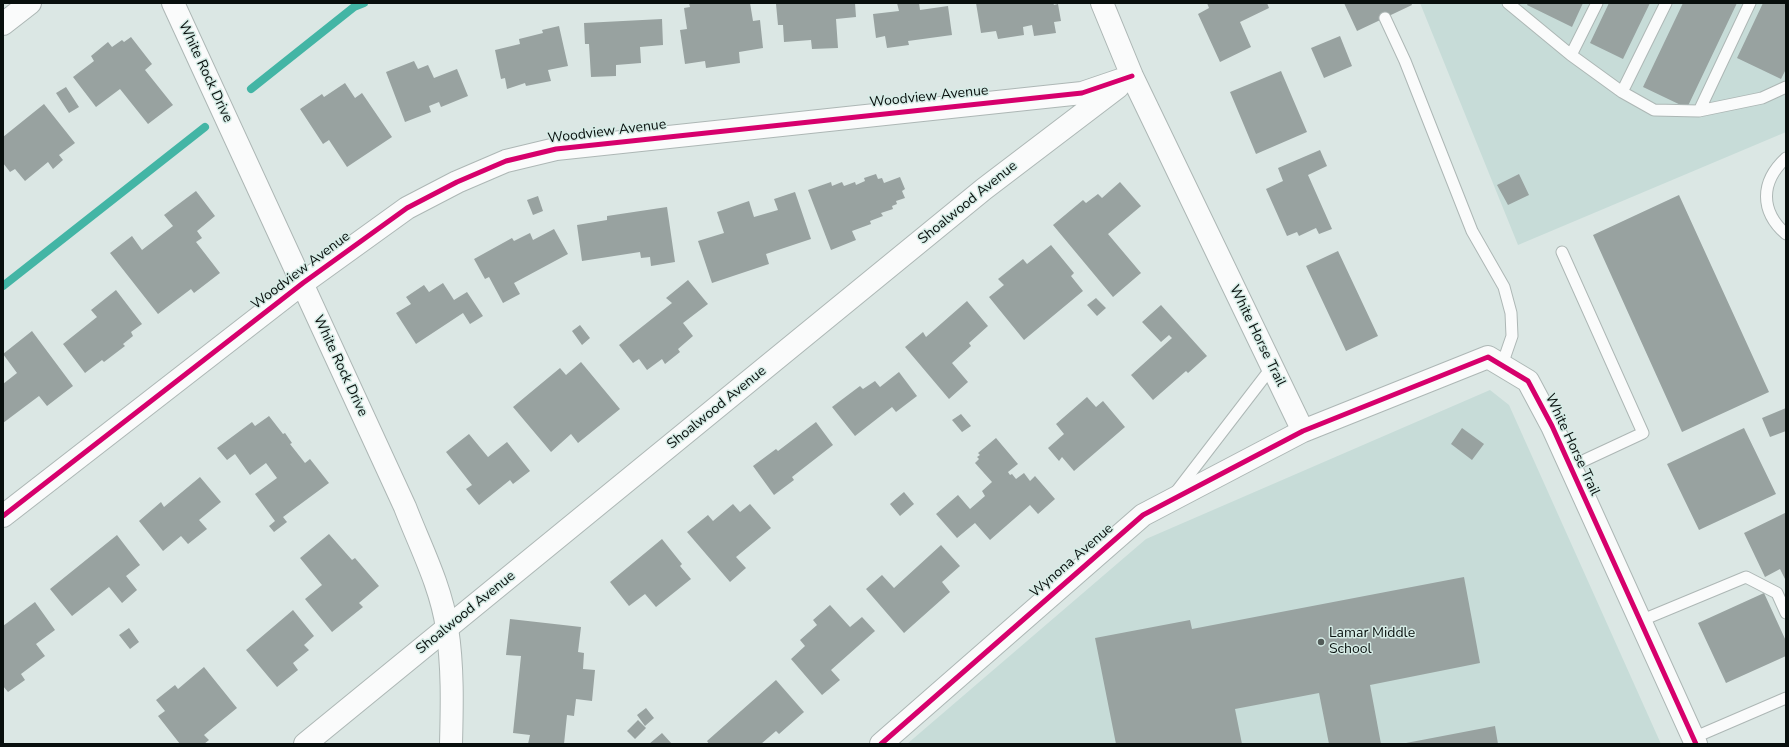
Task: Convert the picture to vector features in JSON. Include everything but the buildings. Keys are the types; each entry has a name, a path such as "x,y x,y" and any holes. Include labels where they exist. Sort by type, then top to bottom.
{"street":[{"path":"3,24 30,3"},
{"name":"White Rock Drive","path":"173,3 405,507 436,587 447,628 452,686 451,744"},
{"name":"White Horse Trail","path":"1102,3 1132,76 1303,431 1488,357 1528,381 1552,426 1695,741"},
{"name":"Woodview Avenue","path":"3,516 303,284 408,208 457,182 506,161 556,149 1082,93 1132,76"},
{"name":"Shoalwood Avenue","path":"305,744 984,189 1132,76"},
{"name":"Wynona Avenue","path":"881,744 1143,515 1303,431"}],"lane":[{"path":"1509,3 1572,55 1622,92 1654,110 1699,111 1762,98 1786,87"},
{"path":"1572,55 1596,3"},
{"path":"1622,92 1666,3"},
{"path":"1699,111 1750,3"},
{"path":"1385,18 1405,61 1472,231 1504,287 1511,313 1512,336 1502,365"},
{"path":"1786,158 1775,168 1768,181 1766,196 1769,212 1776,226 1786,234"},
{"path":"1562,252 1643,433 1570,467"},
{"path":"1170,501 1272,367"},
{"path":"1640,621 1746,577 1777,593 1786,613"},
{"path":"1695,741 1786,698"}],"shaded area":[{"path":"1420,3 1786,3 1786,132 1518,245"},
{"name":"Lamar Middle School","path":"1490,390 1509,405 1661,744 907,744 1146,539"}],"waterway":[{"path":"251,89 354,7 364,3"},
{"path":"3,286 205,127"}],"cycle path":[{"path":"3,516 303,283 407,208 457,182 506,161 556,149 1082,93 1132,76"},
{"path":"881,744 1143,515 1303,431 1488,357 1528,381 1552,426 1696,744"}],"place":[{"name":"Lamar Middle School","path":"1321,642"}]}
